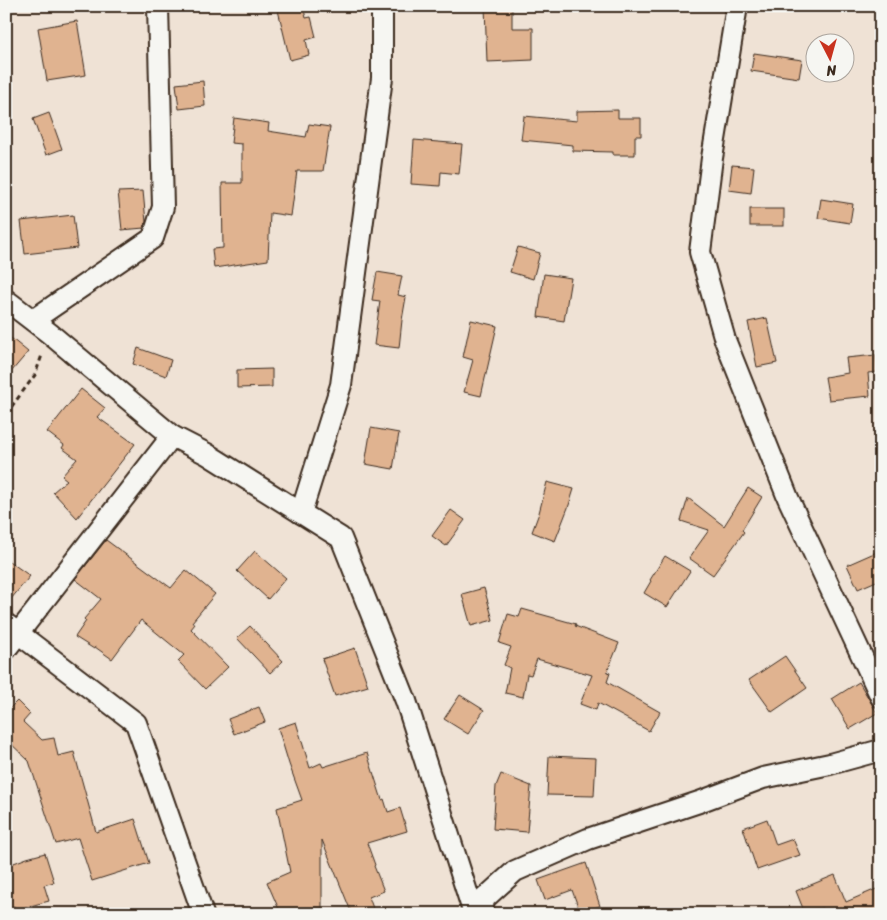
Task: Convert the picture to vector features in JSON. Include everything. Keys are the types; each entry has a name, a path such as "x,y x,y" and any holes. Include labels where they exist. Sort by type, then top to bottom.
{"street":[{"path":"33,320 153,238 163,206 158,6"},
{"path":"301,514 341,384 382,78 382,6"},
{"path":"738,6 712,158 700,252 726,340 788,498 881,697"},
{"path":"6,300 49,333 172,436 207,454 341,538 406,701 474,914"},
{"path":"172,436 10,636 136,723 203,914"},
{"path":"482,914 484,899 515,871 588,840 763,778 830,764 881,750"}],"path":[{"path":"6,414 34,376 49,333"}],"building":[{"path":"277,6 303,6 306,18 311,17 316,37 306,40 309,55 290,60"},
{"path":"485,6 512,6 512,28 533,28 533,60 487,62"},
{"path":"77,21 86,75 47,81 38,28"},
{"path":"754,53 802,60 799,78 751,71"},
{"path":"203,81 205,106 179,109 176,84"},
{"path":"618,110 618,118 641,118 641,136 635,136 635,155 613,155 613,152 573,151 573,145 521,140 524,116 577,121 577,111"},
{"path":"49,113 62,149 46,155 33,119"},
{"path":"234,118 269,123 268,131 306,137 309,124 330,127 323,171 297,171 291,216 270,213 268,260 214,268 212,249 223,248 222,183 242,183 242,144 231,143"},
{"path":"414,140 462,144 459,174 441,172 440,186 411,184"},
{"path":"732,165 754,167 751,193 729,190"},
{"path":"143,191 146,222 144,228 122,230 118,192"},
{"path":"821,199 853,204 850,223 818,218"},
{"path":"750,209 784,209 784,226 750,226"},
{"path":"73,215 77,248 25,254 21,221"},
{"path":"518,247 540,253 533,279 510,272"},
{"path":"377,272 402,276 398,295 406,297 399,348 374,345 380,301 372,300"},
{"path":"544,274 571,278 564,321 538,317"},
{"path":"767,318 777,363 757,367 748,322"},
{"path":"471,320 497,326 481,396 464,392 473,360 463,357"},
{"path":"6,334 28,352 6,378"},
{"path":"138,348 171,360 166,376 133,364"},
{"path":"876,355 877,372 868,373 870,396 829,400 825,377 848,373 846,358"},
{"path":"272,369 272,387 237,388 237,370"},
{"path":"81,389 105,408 97,417 135,444 77,518 53,492 67,480 62,476 77,459 62,448 64,445 47,432"},
{"path":"371,428 399,433 393,469 365,464"},
{"path":"547,482 574,489 555,541 532,532"},
{"path":"748,488 762,497 742,530 744,532 713,575 689,558 709,530 681,521 688,498 724,526"},
{"path":"451,510 465,520 446,546 432,536"},
{"path":"106,540 171,588 186,570 215,594 192,622 195,624 191,629 228,667 205,689 178,661 184,655 141,620 112,659 95,647 94,649 75,637 86,621 84,619 101,599 75,579"},
{"path":"881,550 881,579 858,589 847,565"},
{"path":"255,551 286,578 268,599 237,571"},
{"path":"665,556 690,571 667,607 644,593"},
{"path":"6,559 30,576 6,605"},
{"path":"484,588 493,620 471,626 462,594"},
{"path":"522,609 576,624 575,626 619,643 607,672 610,673 607,682 660,712 649,731 598,703 596,710 580,704 592,675 537,659 531,675 527,674 523,697 505,693 510,668 504,665 511,647 499,643 508,614 519,617"},
{"path":"250,626 283,661 270,673 237,638"},
{"path":"355,648 368,686 335,696 322,659"},
{"path":"785,656 807,688 772,712 749,680"},
{"path":"859,682 877,713 850,729 832,699"},
{"path":"460,695 484,710 468,734 444,719"},
{"path":"17,701 30,714 23,722 42,740 54,738 58,756 74,752 96,832 135,819 149,863 92,881 78,838 56,844 29,761 6,739 6,706 9,709"},
{"path":"259,707 265,722 234,734 228,719"},
{"path":"296,722 310,768 321,763 323,767 367,753 382,800 384,799 388,812 400,808 407,831 367,843 384,891 369,897 375,914 352,914 322,840 322,908 305,908 307,914 281,914 267,882 290,872 277,808 302,800 278,728"},
{"path":"549,756 596,758 594,796 547,795"},
{"path":"501,774 531,786 527,832 493,829 496,786"},
{"path":"767,819 776,845 793,839 800,855 757,870 743,828"},
{"path":"45,853 54,882 44,885 49,901 15,910 14,906 6,909 6,866"},
{"path":"586,863 600,906 580,912 572,890 545,900 538,880"},
{"path":"835,875 846,902 881,887 881,914 819,914 823,912 822,908 804,911 796,891"}]}
